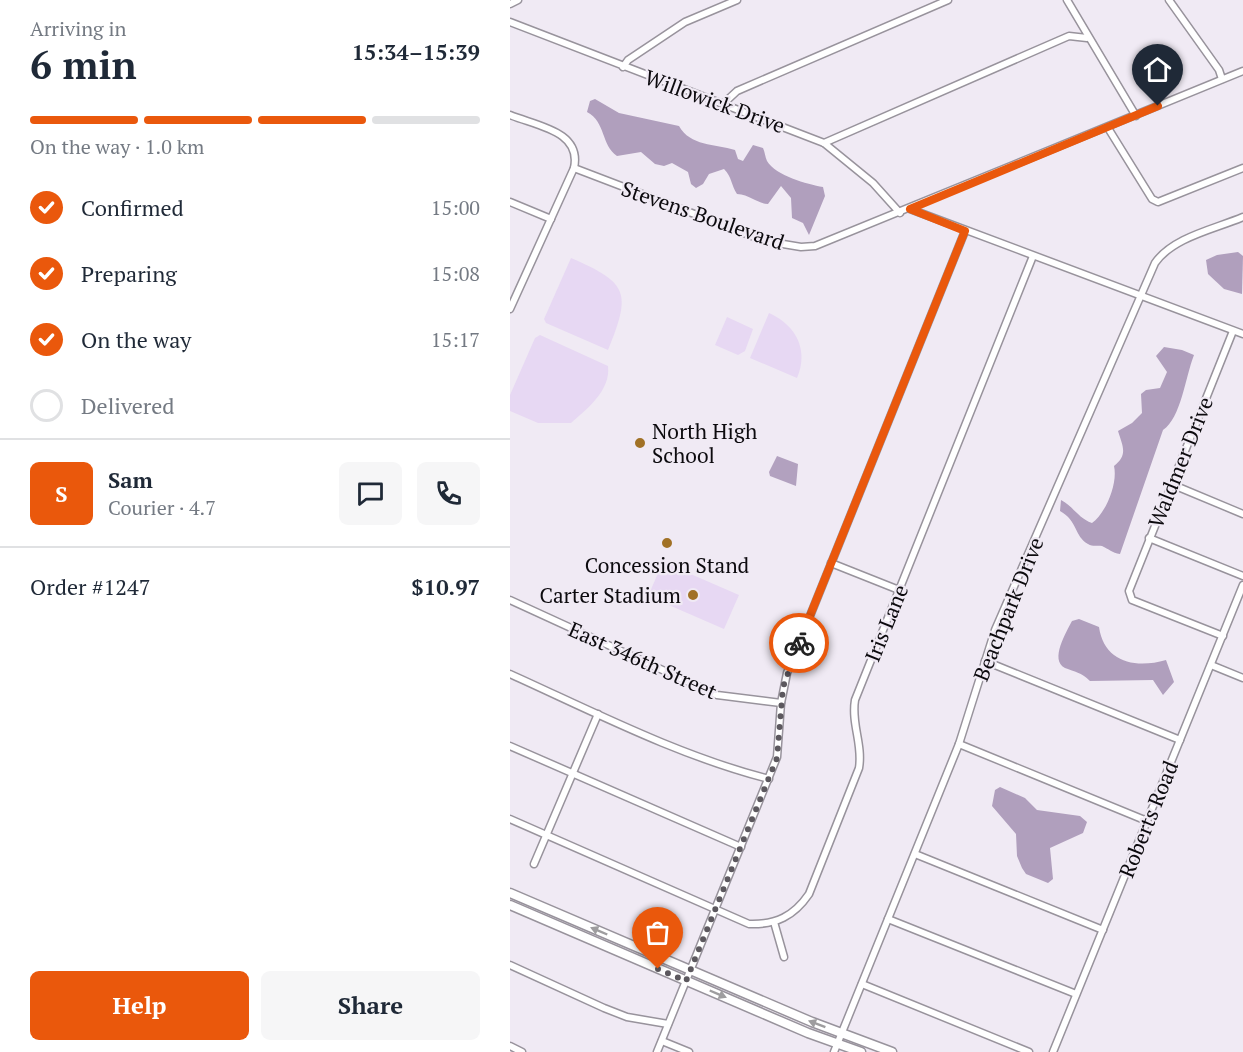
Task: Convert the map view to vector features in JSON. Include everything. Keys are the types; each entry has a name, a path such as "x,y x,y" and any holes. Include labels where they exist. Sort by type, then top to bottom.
{"main road":[{"path":"510,893 841,1033 892,1052"},
{"path":"510,905 835,1048 861,1052"}],"street":[{"path":"510,4 518,0"},
{"path":"623,68 628,60 685,22 737,0"},
{"path":"723,104 737,91 948,0"},
{"path":"1066,0 1136,116"},
{"path":"1169,0 1219,70 1222,79"},
{"name":"Willowick Drive","path":"510,22 623,68 824,143 864,175 900,213"},
{"path":"824,143 1069,36 1079,23"},
{"path":"1069,36 1087,38"},
{"name":"Stevens Boulevard","path":"574,168 765,241 786,245 815,246 1243,71"},
{"path":"510,115 562,135 573,145 576,157 574,168 510,309"},
{"path":"1108,128 1152,199 1158,201 1243,168"},
{"path":"510,202 551,219"},
{"path":"910,209 1243,334"},
{"name":"Beachpark Drive","path":"835,1048 959,744 995,630 1155,263 1167,249 1243,217"},
{"path":"657,1052 716,911 778,750 781,703 787,672 965,231"},
{"name":"Iris Lane","path":"774,922 794,912 809,894 859,768 861,751 853,713 855,700 1034,256"},
{"path":"510,290 517,293"},
{"name":"Waldmer Drive","path":"1222,636 1132,600 1129,595 1130,586 1233,331"},
{"path":"1171,484 1243,514"},
{"path":"1149,538 1243,576"},
{"path":"831,563 899,590"},
{"name":"Roberts Road","path":"1053,1052 1243,585"},
{"name":"East 346th Street","path":"510,600 717,695 781,703"},
{"path":"985,661 1180,740"},
{"path":"1211,665 1243,678"},
{"path":"510,674 598,714 730,769 768,779"},
{"path":"534,864 598,714"},
{"path":"959,744 1147,820"},
{"path":"510,746 741,847"},
{"path":"510,819 749,924 774,922 784,957"},
{"path":"915,854 1102,930"},
{"path":"888,919 1076,994"},
{"path":"510,965 619,1014 668,1024"},
{"path":"862,984 1029,1052"},
{"path":"662,1041 689,1052"},
{"path":"510,1046 522,1052"}],"shaded area":[{"path":"595,99 619,113 679,126 684,133 696,141 735,150 738,159 743,161 753,145 763,148 767,161 777,171 823,187 825,196 809,235 803,223 792,218 791,198 781,186 768,204 764,204 737,194 724,169 709,174 703,184 696,188 691,184 688,172 672,163 664,166 655,164 641,152 617,156 608,146 601,127 587,112 590,101"},
{"path":"1238,252 1243,256 1242,294 1224,289 1208,274 1206,260 1217,255"},
{"path":"571,258 604,275 620,292 622,302 620,315 608,350 546,323 544,319"},
{"path":"769,313 786,324 798,340 801,358 797,378 750,358"},
{"path":"727,317 753,329 745,351 738,355 715,345"},
{"path":"540,335 608,366 608,375 602,391 591,405 571,423 538,423 510,411 510,395 535,338"},
{"path":"1164,347 1194,355 1178,407 1163,430 1120,554 1084,541 1070,519 1060,511 1061,500 1092,523 1102,512 1110,497 1114,481 1114,466 1123,454 1118,431 1132,423 1142,413 1141,394 1146,390 1160,388 1167,372 1156,356"},
{"path":"777,456 798,464 796,486 770,476 769,472"},
{"name":"Carter Stadium","path":"663,562 739,595 724,629 648,596"},
{"path":"1079,619 1099,627 1107,648 1123,660 1143,664 1166,660 1174,682 1163,695 1153,680 1090,681 1081,674 1065,668 1059,659 1063,638 1072,621"},
{"path":"1000,787 1025,798 1037,810 1080,816 1087,822 1083,833 1050,848 1053,879 1048,883 1026,874 1022,868 1017,856 1016,834 992,806 995,790"}],"way so far":[{"path":"658,969 686,981 777,758 783,687 799,643"}],"place":[{"name":"North High School","path":"640,443"},
{"name":"Concession Stand","path":"667,543"},
{"name":"Carter Stadium","path":"693,595"}],"route":[{"path":"799,643 965,231 910,209 1158,106"}]}
